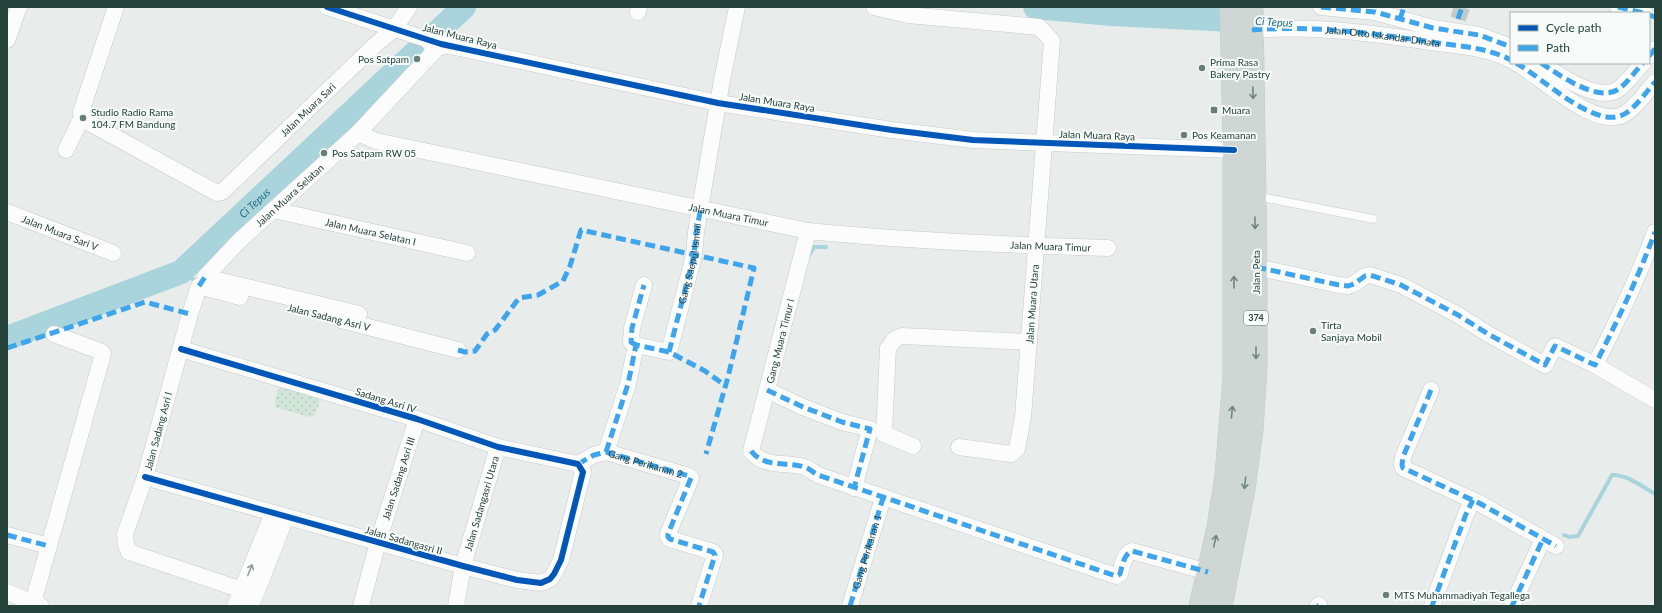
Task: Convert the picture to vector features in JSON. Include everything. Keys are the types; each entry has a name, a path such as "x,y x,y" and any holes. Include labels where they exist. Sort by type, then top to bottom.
{"main road":[{"name":"Jalan Peta","path":"1221,606 1244,489 1252,430 1256,368 1255,196 1247,23 1231,7"},
{"name":"Jalan Peta","path":"1200,606 1218,527 1226,476 1234,377 1234,150 1247,23"}],"street":[{"path":"7,40 19,7"},
{"path":"66,150 82,117 82,112 116,7"},
{"name":"Jalan Muara Raya","path":"327,7 436,42 718,103 892,130 973,140 1234,150"},
{"name":"Jalan Muara Sari","path":"82,117 86,121 217,193 222,192 374,46 402,31 408,7"},
{"name":"Gang Saepul Ismail","path":"636,345 669,352 694,255 696,232 718,103 737,7"},
{"name":"Jalan Muara Utara","path":"874,7 908,16 1039,27 1052,40 1030,342 1023,417 1017,449 1011,454 959,447"},
{"path":"1322,7 1402,13 1433,28 1479,34 1510,47"},
{"path":"1618,7 1640,12"},
{"name":"Jalan Otto Iskandar Dinata","path":"1247,23 1284,28 1318,28 1367,33 1434,43 1463,45 1501,55 1510,60"},
{"name":"Jalan Muara Selatan","path":"204,285 239,241 358,133 436,42"},
{"path":"1517,64 1569,100 1590,112 1612,118 1626,114 1655,82"},
{"path":"1543,64 1585,88 1598,92 1611,93 1618,89 1642,64"},
{"name":"Jalan Muara Timur","path":"358,133 376,141 701,208 808,232 851,236 1037,246 1108,248"},
{"name":"Jalan Muara Selatan I","path":"274,210 466,253"},
{"name":"Jalan Muara Sari V","path":"7,212 114,253"},
{"name":"Gang Muara Timur I","path":"808,232 751,451 756,457 761,459 781,465 806,467 818,476 854,488"},
{"path":"1595,365 1618,320 1643,264 1655,232"},
{"path":"1256,266 1348,286 1354,284 1365,276 1374,275 1402,285 1545,365 1555,346 1595,365 1655,400"},
{"path":"204,285 359,314"},
{"name":"Jalan Sadang Asri I","path":"204,285 190,314 146,476 125,534 126,546 129,552 242,590"},
{"name":"Jalan Sadang Asri V","path":"204,285 458,350"},
{"path":"606,452 628,384 636,345 631,342 632,328 644,285"},
{"path":"7,592 35,605 49,546 103,354 102,352 54,334"},
{"path":"913,446 884,434 888,348 895,339 902,336 1030,342"},
{"name":"Sadang Asri IV","path":"181,349 417,419 498,447 581,465"},
{"path":"768,390 803,407 842,422 870,429 854,488 1116,576 1120,574 1128,552 1132,551 1208,572"},
{"path":"1431,390 1403,457 1403,468 1473,500 1550,542 1512,606"},
{"name":"Jalan Sadang Asri III","path":"361,606 378,542 417,419"},
{"name":"Jalan Sadangasri Utara","path":"456,606 463,566 498,447"},
{"name":"Gang Perikanan 2","path":"581,465 606,452 689,476 690,478 668,537 670,539 713,552 715,555 699,606"},
{"name":"Jalan Sadangasri II","path":"146,476 463,566 518,580 541,583 550,579 561,560 581,465"},
{"name":"Gang Perikanan 1","path":"850,606 878,519 883,498"},
{"path":"1432,606 1466,514 1473,500"},
{"path":"235,606 280,515"},
{"path":"252,606 280,515"},
{"path":"7,535 49,546"}],"lane":[{"path":"1255,196 1373,219"}],"green space":[{"path":"281,386 314,395 319,399 319,405 314,416 310,417 277,408 275,406 276,398 278,390"}],"waterway":[{"name":"Ci Tepus","path":"7,338 181,272 464,7"},
{"name":"Ci Tepus","path":"1035,7 1111,14 1253,21"},
{"path":"808,257 814,247 826,247"},
{"path":"181,272 196,281"},
{"path":"1564,535 1569,537 1578,536 1612,475 1629,479 1655,494"}],"tunnel":[{"path":"1458,19 1462,7"}],"marked path":[{"path":"1321,7 1375,12 1433,28 1479,35 1510,47"},
{"path":"1400,19 1404,7"},
{"path":"1458,19 1462,7"},
{"path":"1618,7 1640,12"},
{"path":"1650,15 1655,17"},
{"path":"1252,30 1297,28 1364,33 1472,48 1492,52 1510,60"},
{"path":"1650,55 1655,49"},
{"path":"1518,64 1554,90 1585,109 1600,115 1614,117 1630,111 1655,82"},
{"path":"1543,64 1567,80 1588,90 1608,93 1621,87 1642,64"},
{"path":"669,352 694,255 696,232 701,208"},
{"path":"458,350 465,352 475,351 487,334 495,330 519,298 538,295 563,281 570,266 581,230 754,268 728,377 706,454"},
{"path":"1256,267 1348,286 1354,284 1365,276 1370,275 1401,285 1458,315 1488,334 1545,365 1555,346 1595,365 1627,300 1655,232"},
{"path":"199,286 205,277"},
{"path":"636,345 631,342 632,328 644,285"},
{"path":"7,348 145,302 190,314"},
{"path":"606,452 628,384 636,345 669,352 705,371 726,386"},
{"path":"767,390 803,407 842,422 870,429 854,488"},
{"path":"1431,390 1403,457 1403,468 1479,503 1556,546"},
{"path":"751,451 763,460 807,468 818,475 1116,576 1120,574 1125,557 1132,551 1208,572"},
{"path":"578,464 594,455 606,452 689,476 691,478 668,537 670,539 713,552 715,555 699,606"},
{"path":"850,606 883,498"},
{"path":"1432,606 1466,514 1473,500"},
{"path":"7,535 49,546"},
{"path":"1512,606 1543,539"}],"cycle path":[{"path":"327,7 441,44 718,103 892,130 973,140 1234,150"},
{"path":"145,477 517,580 541,583 550,579 561,560 583,472 578,464 498,447 417,419 181,349"}],"place":[{"name":"Pos Satpam","path":"417,59"},
{"name":"Prima Rasa Bakery Pastry","path":"1202,68"},
{"name":"Muara","path":"1214,110"},
{"name":"Studio Radio Rama 104.7 FM Bandung","path":"83,118"},
{"name":"Pos Keamanan","path":"1184,135"},
{"name":"Pos Satpam RW 05","path":"324,153"},
{"name":"Tirta Sanjaya Mobil","path":"1313,331"},
{"name":"MTS Muhammadiyah Tegallega","path":"1386,595"}]}
